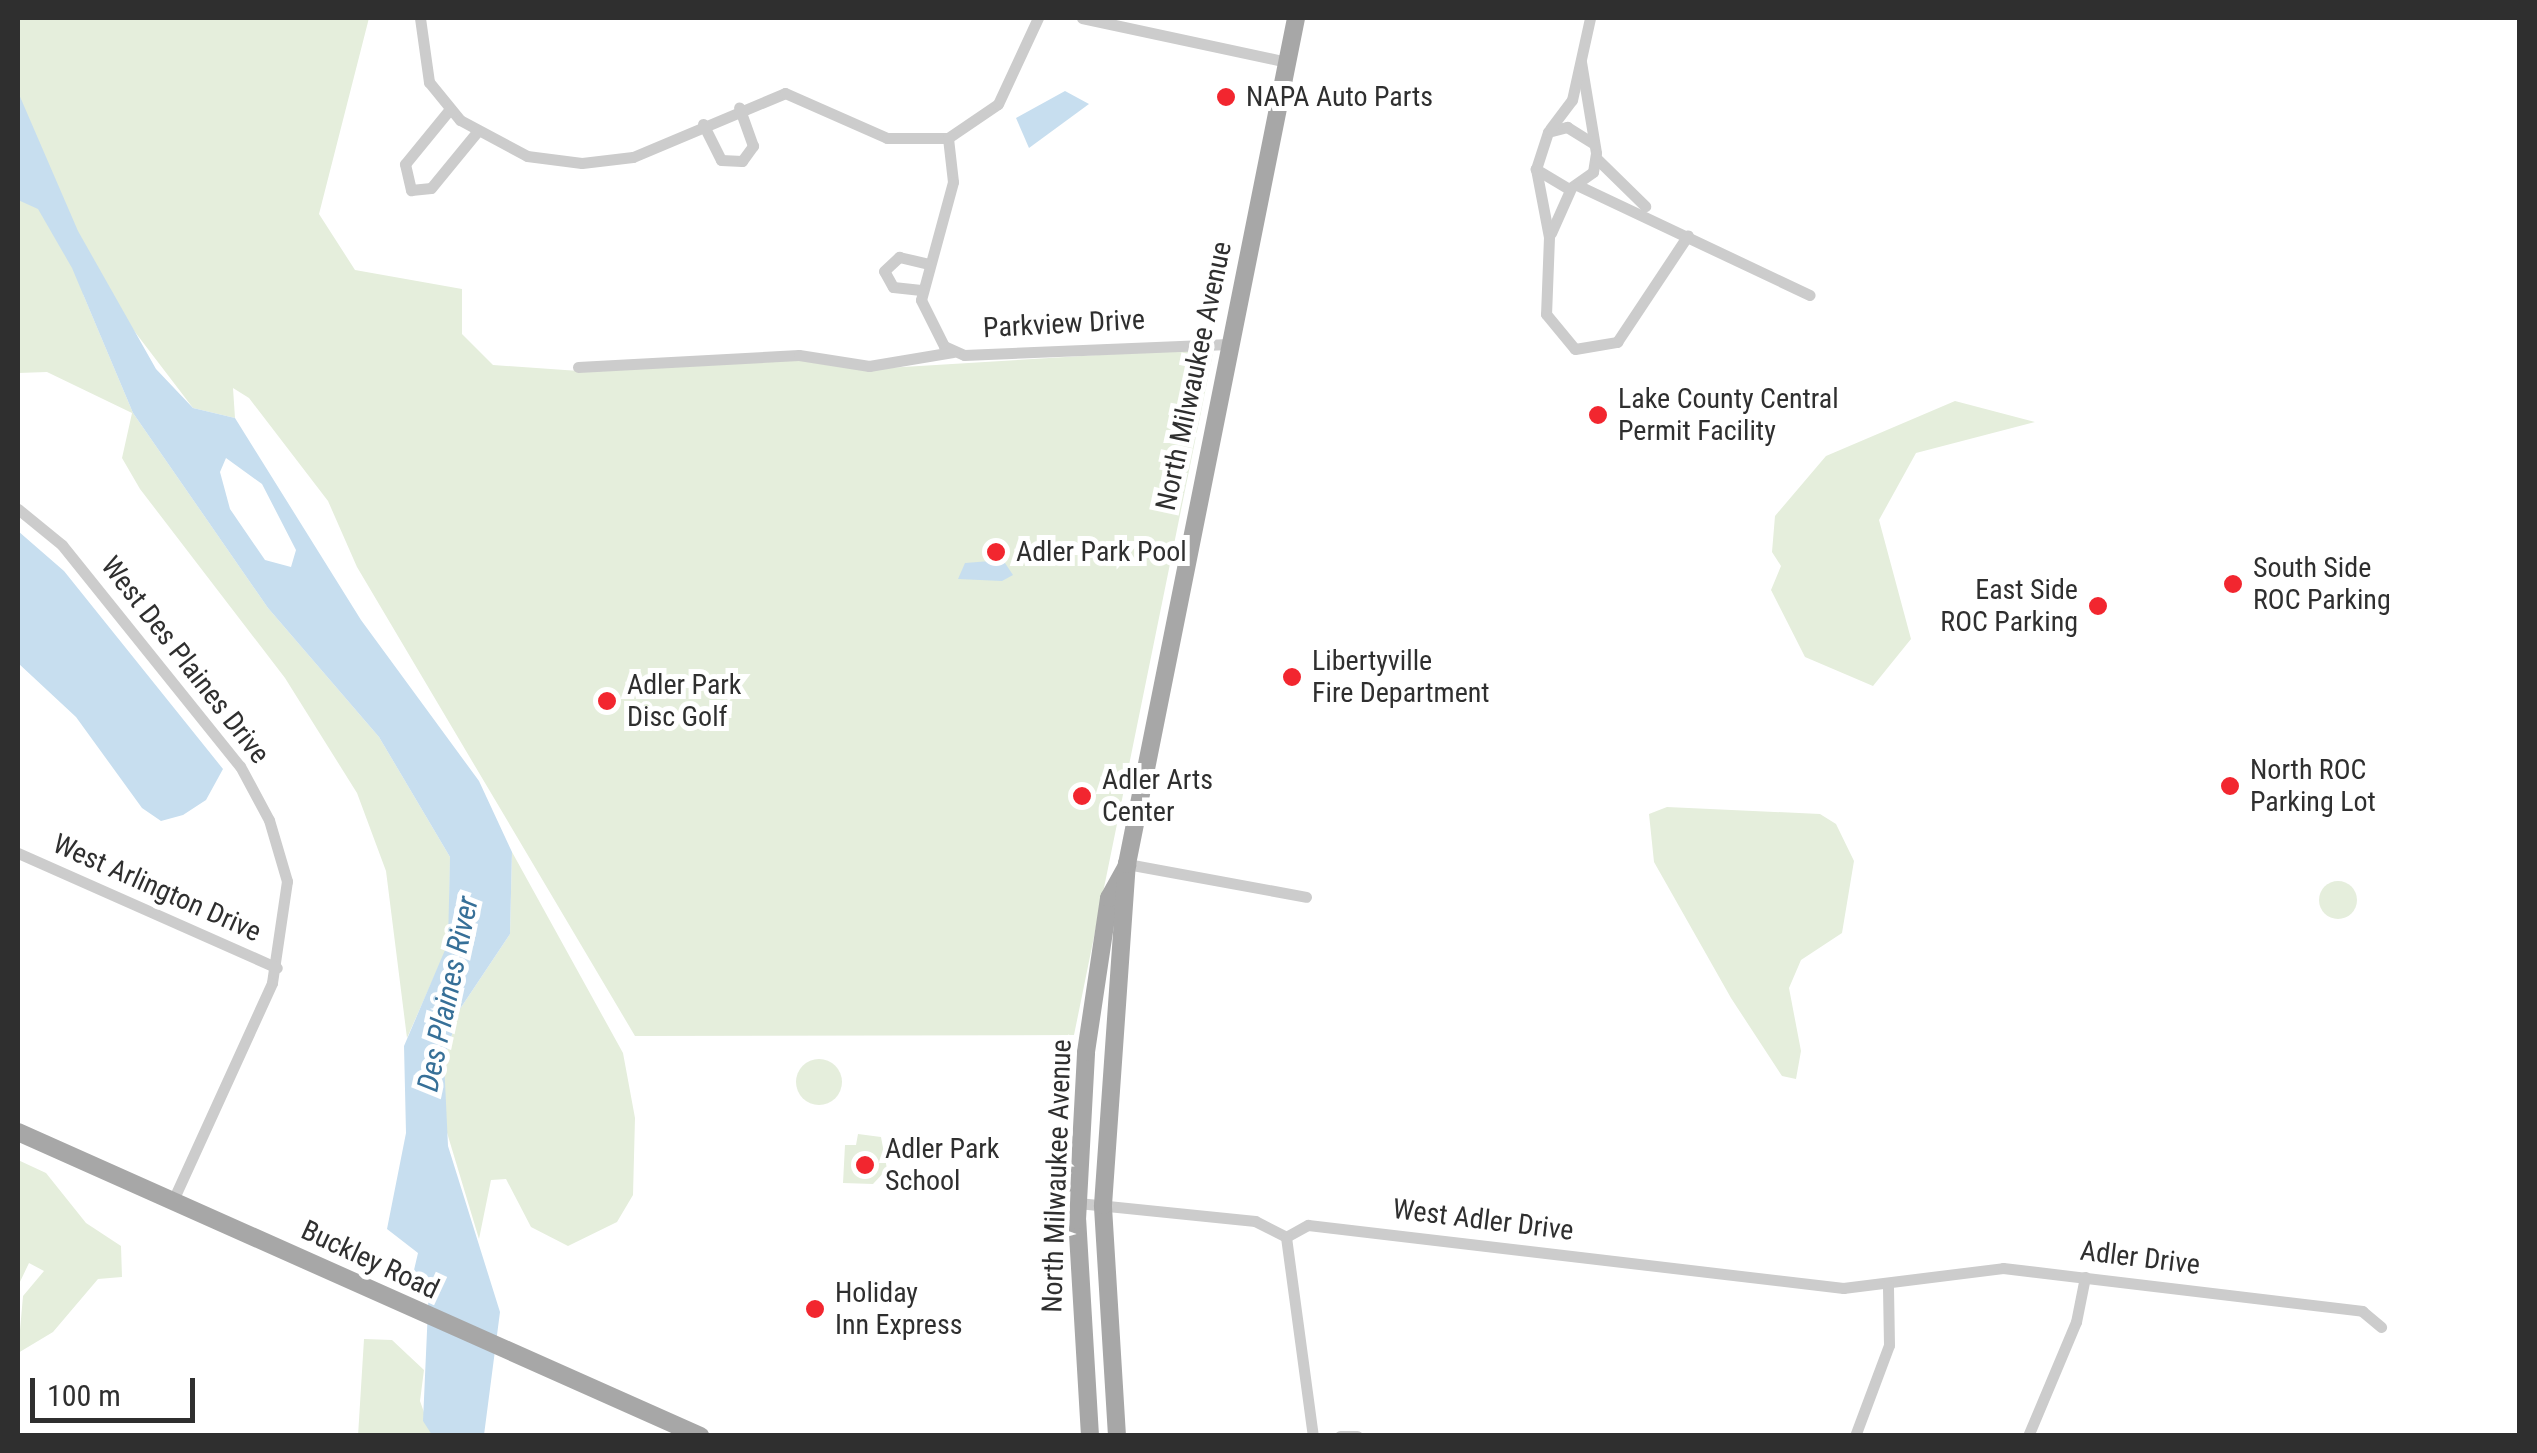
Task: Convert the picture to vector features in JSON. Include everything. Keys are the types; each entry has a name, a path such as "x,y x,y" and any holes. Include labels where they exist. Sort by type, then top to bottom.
{"main road":[{"name":"North Milwaukee Avenue","path":"1117,1436 1103,1205 1127,864 1296,18"},
{"name":"North Milwaukee Avenue","path":"1090,1436 1078,1203 1091,1009 1109,898 1127,864"},
{"name":"Buckley Road","path":"18,1132 700,1436"},
{"path":"1080,1436 1086,1407"}],"street":[{"path":"420,18 420,58 450,109 477,132 527,156 582,163 633,157 738,107 796,94 887,138 948,138 998,104 1038,18"},
{"path":"1082,18 1287,62"},
{"path":"1590,18 1572,100 1548,132 1536,170 1549,237 1546,314 1562,341 1589,352 1616,342 1688,235"},
{"path":"1581,62 1596,158 1668,224"},
{"path":"703,124 721,160 742,161 754,146 738,107"},
{"path":"450,109 404,164 405,186 431,188 477,132"},
{"path":"1548,132 1568,127 1593,143"},
{"name":"Parkview Drive","path":"948,138 954,182 926,263 921,290 930,329 953,352 1229,344"},
{"path":"1549,237 1575,187 1596,158"},
{"path":"1536,170 1549,185 1575,187 1668,224 1810,295"},
{"path":"921,290 892,287 884,271 899,257 926,263"},
{"path":"578,367 799,355 870,366 953,352"},
{"name":"West Des Plaines Drive","path":"18,509 62,545 130,625 256,792 286,882 277,968 173,1200"},
{"name":"West Arlington Drive","path":"18,853 277,968"},
{"path":"1127,864 1306,896"},
{"path":"1078,1203 1255,1221 1286,1237 1312,1436"},
{"name":"West Adler Drive","path":"1286,1237 1308,1225 1843,1288 1888,1285"},
{"name":"Adler Drive","path":"1888,1285 2003,1268 2362,1311 2381,1327"},
{"path":"2028,1436 2076,1322 2084,1277"},
{"path":"1854,1436 1889,1345 1888,1285"},
{"path":"1340,1436 1357,1436"}],"green space":[{"path":"18,18 369,18 319,214 355,270 462,289 462,334 493,365 579,371 798,357 870,369 1214,348 1074,1035 635,1036 357,567 328,501 249,398 233,388 235,418 193,408 122,315 83,294 133,413 268,608 379,737 450,857 449,943 407,1038 386,871 357,793 285,678 140,489 122,458 132,413 47,372 18,373"},
{"path":"1955,401 2035,422 1916,453 1879,520 1911,639 1873,686 1805,657 1771,590 1781,566 1772,552 1775,516 1826,456"},
{"path":"1667,807 1820,814 1836,824 1854,861 1842,933 1801,960 1789,988 1801,1051 1796,1079 1782,1076 1731,998 1654,862 1649,814"},
{"path":"512,852 623,1053 635,1118 633,1195 617,1222 568,1246 531,1227 506,1179 491,1180 479,1239 442,1116 444,1060 460,1009 510,934"},
{"path":"2338,881 2351,887 2357,900 2351,913 2338,919 2325,913 2319,900 2325,887"},
{"path":"819,1059 835,1066 842,1082 835,1098 819,1105 803,1098 796,1082 803,1066"},
{"path":"858,1134 881,1137 887,1169 873,1184 843,1183 845,1145 856,1145"},
{"path":"18,1160 46,1173 86,1223 121,1246 122,1277 98,1279 53,1332 18,1353 23,1296 44,1271 29,1263 18,1286"},
{"path":"364,1339 392,1340 424,1370 420,1401 432,1435 358,1436"}],"water":[{"path":"1065,91 1089,104 1029,148 1016,118"},
{"name":"Des Plaines River","path":"18,92 78,231 156,369 193,408 235,418 361,620 479,781 512,852 510,934 460,1009 444,1060 448,1146 500,1312 484,1435 432,1435 423,1421 429,1286 414,1270 418,1253 387,1229 406,1133 404,1046 448,943 450,857 379,737 268,608 133,413 72,268 38,209 18,200","holes":["226,458 262,484 296,550 291,567 265,560 230,509 220,472"]},
{"path":"18,531 64,571 223,769 206,800 183,815 161,821 142,808 76,717 18,663"},
{"name":"Adler Park Pool","path":"1003,560 1013,575 1002,581 958,579 965,563"}],"place":[{"name":"NAPA Auto Parts","path":"1226,97"},
{"name":"Lake County Central Permit Facility","path":"1598,415"},
{"name":"Adler Park Pool","path":"996,552"},
{"name":"South Side ROC Parking","path":"2233,584"},
{"name":"East Side ROC Parking","path":"2098,606"},
{"name":"Libertyville Fire Department","path":"1292,677"},
{"name":"Adler Park Disc Golf","path":"607,701"},
{"name":"North ROC Parking Lot","path":"2230,786"},
{"name":"Adler Arts Center","path":"1082,796"},
{"name":"Adler Park School","path":"865,1165"},
{"name":"Holiday Inn Express","path":"815,1309"}]}
